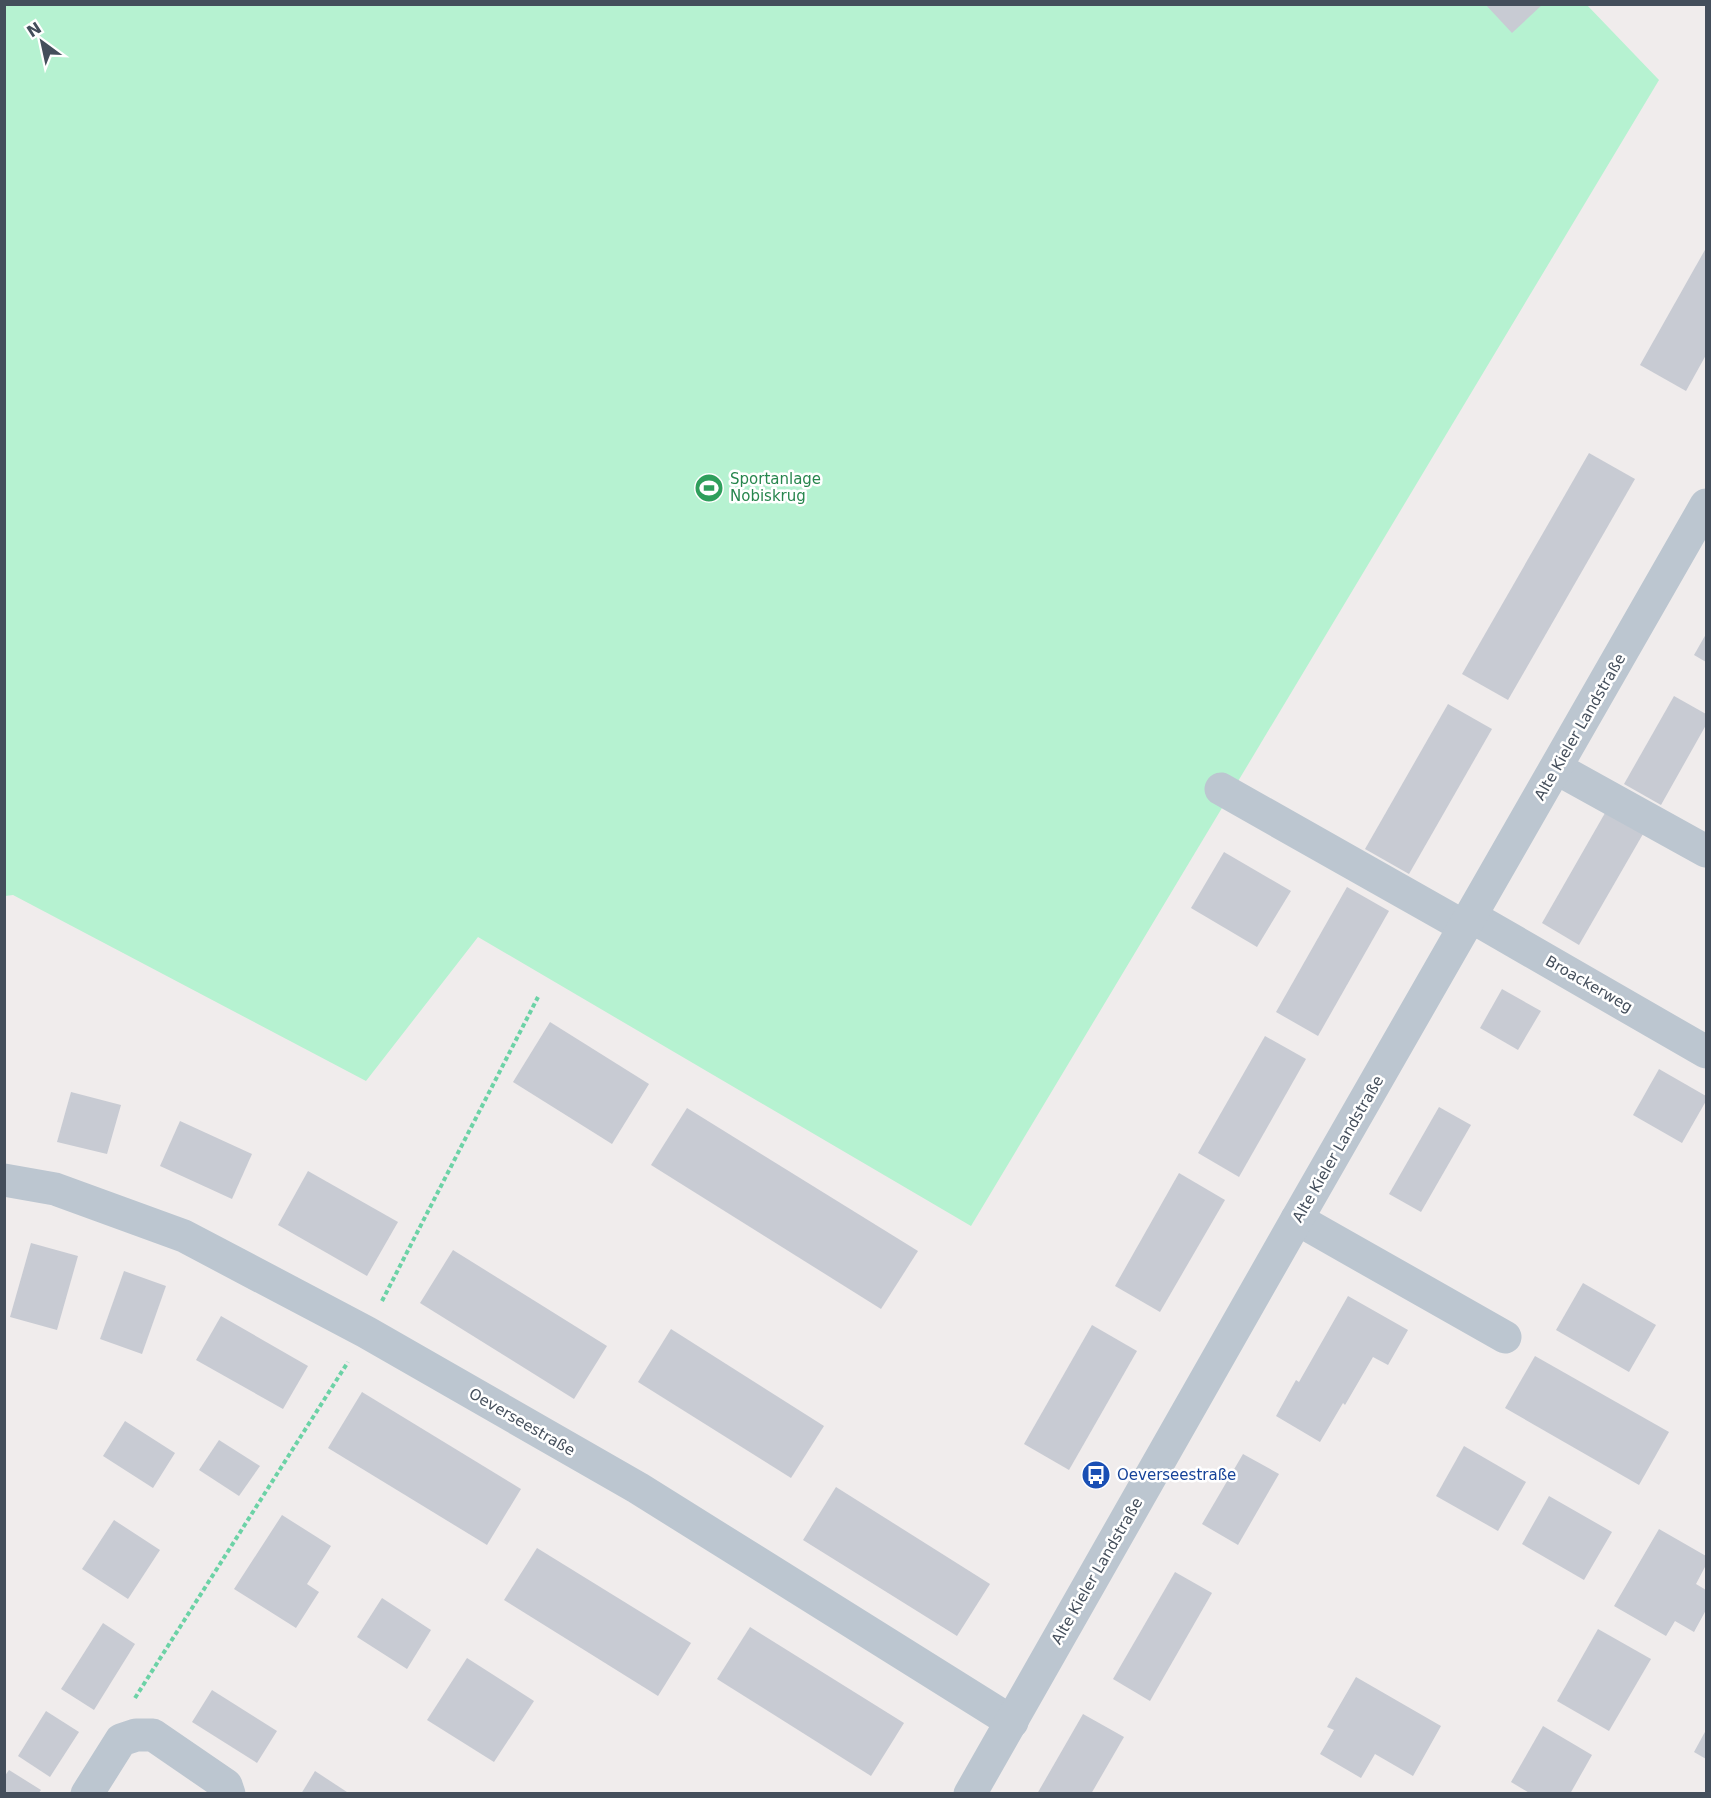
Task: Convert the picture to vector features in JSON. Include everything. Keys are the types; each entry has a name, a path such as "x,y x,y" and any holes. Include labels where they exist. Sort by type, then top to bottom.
{"street":[{"name":"Alte Kieler Landstraße","path":"976,1792 1012,1722 1297,1219 1707,505"},
{"path":"1556,768 1707,851"},
{"name":"Broackerweg","path":"1221,789 1707,1052"},
{"name":"Oeverseestraße","path":"4,1180 55,1189 184,1236 366,1332 638,1488 1012,1722"},
{"path":"1297,1219 1505,1337"},
{"path":"87,1794 121,1740 136,1735 153,1735 226,1785 229,1794"}],"path":[{"path":"136,1735 135,1700 366,1332 538,997"}],"green space":[{"name":"Sportanlage Nobiskrug","path":"1586,4 1659,80 971,1226 478,937 366,1081 13,895 5,896 5,5"}],"building":[{"path":"1485,4 1543,4 1512,33"},
{"path":"1706,248 1706,355 1686,391 1640,365"},
{"path":"1589,453 1635,479 1508,700 1462,674"},
{"path":"1706,634 1706,662 1694,655"},
{"path":"1674,696 1706,714 1706,725 1661,805 1624,784"},
{"path":"1448,704 1492,729 1409,874 1365,849"},
{"path":"1605,813 1643,834 1579,945 1542,923"},
{"path":"1224,852 1291,891 1257,947 1191,908"},
{"path":"1347,887 1389,911 1318,1036 1276,1012"},
{"path":"1502,989 1541,1011 1518,1050 1480,1028"},
{"path":"550,1022 649,1084 612,1144 513,1082"},
{"path":"1265,1036 1306,1059 1239,1177 1198,1153"},
{"path":"1659,1069 1706,1096 1706,1101 1682,1143 1633,1115"},
{"path":"71,1092 121,1105 107,1154 57,1142"},
{"path":"1439,1107 1471,1125 1421,1212 1389,1194"},
{"path":"687,1108 918,1251 881,1309 651,1165"},
{"path":"180,1121 252,1154 232,1199 160,1166"},
{"path":"308,1171 398,1222 367,1276 278,1225"},
{"path":"1179,1173 1225,1200 1160,1312 1115,1286"},
{"path":"31,1243 78,1256 57,1330 10,1317"},
{"path":"453,1250 607,1346 574,1399 420,1303"},
{"path":"124,1271 166,1286 142,1354 100,1339"},
{"path":"1583,1283 1656,1325 1629,1372 1556,1330"},
{"path":"1348,1296 1408,1330 1388,1365 1373,1357 1320,1442 1276,1416 1296,1380 1299,1382"},
{"path":"221,1316 308,1366 283,1409 196,1360"},
{"path":"1092,1325 1137,1351 1069,1470 1024,1444"},
{"path":"671,1329 824,1426 791,1478 638,1382"},
{"path":"1535,1356 1669,1432 1639,1485 1505,1408"},
{"path":"362,1392 521,1489 487,1545 328,1448"},
{"path":"125,1421 175,1453 153,1488 103,1456"},
{"path":"219,1440 260,1466 239,1496 199,1470"},
{"path":"1464,1446 1526,1482 1498,1531 1436,1496"},
{"path":"1243,1454 1279,1474 1238,1545 1202,1524"},
{"path":"836,1487 990,1584 957,1636 803,1540"},
{"path":"1549,1496 1612,1532 1584,1580 1522,1544"},
{"path":"282,1515 331,1546 307,1584 319,1592 296,1628 234,1589"},
{"path":"114,1520 160,1550 128,1599 82,1569"},
{"path":"1659,1529 1706,1556 1706,1565 1696,1584 1706,1590 1706,1610 1694,1632 1675,1621 1666,1636 1614,1606"},
{"path":"537,1548 691,1643 658,1696 504,1600"},
{"path":"1175,1572 1212,1593 1150,1701 1113,1679"},
{"path":"382,1598 431,1630 407,1669 357,1637"},
{"path":"103,1623 135,1644 94,1710 61,1689"},
{"path":"750,1627 904,1723 871,1776 717,1679"},
{"path":"1598,1629 1651,1659 1609,1731 1557,1701"},
{"path":"467,1658 534,1701 494,1762 427,1720"},
{"path":"1356,1677 1441,1726 1413,1776 1375,1754 1361,1778 1320,1754 1334,1730 1327,1727"},
{"path":"212,1690 277,1731 257,1763 192,1722"},
{"path":"46,1711 79,1732 50,1777 18,1756"},
{"path":"1083,1714 1124,1737 1091,1794 1037,1794"},
{"path":"1543,1726 1592,1755 1570,1794 1531,1794 1511,1782"},
{"path":"1706,1730 1706,1759 1694,1752"},
{"path":"9,1770 41,1790 38,1794 4,1794 4,1777"},
{"path":"315,1771 350,1794 301,1794"}],"place":[{"name":"Sportanlage Nobiskrug","path":"709,488"},
{"name":"Oeverseestraße","path":"1096,1475"}]}
